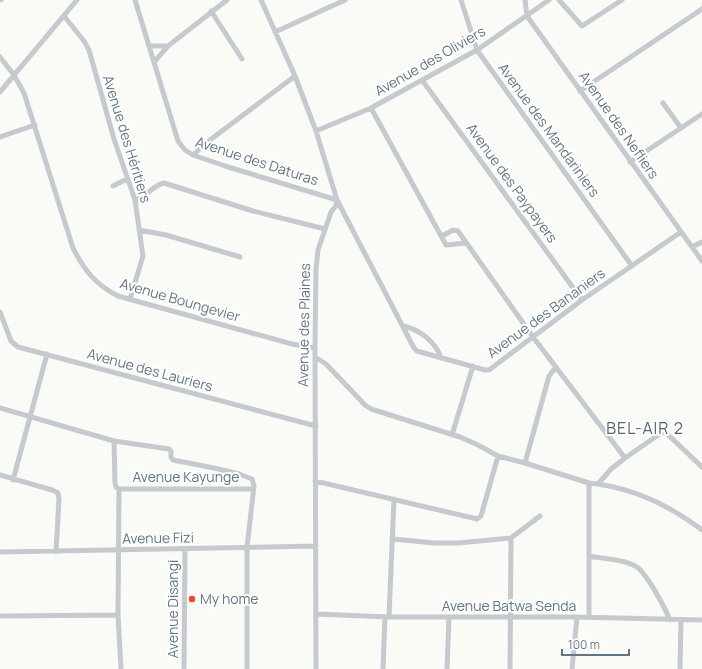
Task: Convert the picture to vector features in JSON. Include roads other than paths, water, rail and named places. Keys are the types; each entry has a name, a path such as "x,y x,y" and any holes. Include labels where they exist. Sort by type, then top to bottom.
{"street":[{"name":"Avenue des Daturas","path":"135,0 155,61 178,141 184,150 228,167 337,200"},
{"path":"155,61 168,46 227,0"},
{"path":"261,0 295,76 316,131 337,200"},
{"path":"275,32 346,0"},
{"name":"Avenue des Mandariniers","path":"461,0 477,50 632,266"},
{"name":"Avenue des Nefliers","path":"525,0 527,16 702,261"},
{"name":"Avenue des Oliviers","path":"316,131 371,108 477,50 549,0"},
{"path":"559,0 582,26 622,0"},
{"path":"0,92 75,1"},
{"path":"580,91 702,9"},
{"path":"211,11 242,59"},
{"name":"Avenue des Héritiers","path":"64,16 84,41 89,50 108,118 135,200 143,250 142,260 130,300"},
{"path":"150,46 168,46"},
{"name":"Avenue Boungevier","path":"0,57 24,93 73,248 78,258 99,285 118,296 130,300 292,344 315,348"},
{"path":"194,155 210,140 295,76"},
{"name":"Avenue des Paypayers","path":"422,80 582,300"},
{"path":"663,103 681,128"},
{"path":"371,108 448,245 466,243"},
{"path":"630,162 702,114"},
{"path":"0,137 34,125"},
{"path":"112,186 127,179"},
{"path":"135,200 142,198 160,184 164,183 253,211 325,229"},
{"name":"Avenue des Bananiers","path":"337,200 417,351 485,370 489,370 582,300 681,232"},
{"name":"Avenue des Plaines","path":"316,669 315,348 318,250 331,212 336,206 337,200"},
{"path":"139,230 166,235 240,257"},
{"path":"442,236 456,230 458,231 533,337 624,458"},
{"path":"692,247 702,242"},
{"name":"Avenue des Lauriers","path":"0,312 9,337 15,345 22,348 316,426"},
{"path":"403,326 416,330 438,348 441,358"},
{"path":"13,480 47,354"},
{"path":"315,357 326,364 365,405 371,409 452,435 473,443 498,456 589,483 634,492 649,498 702,530"},
{"path":"452,435 473,366"},
{"path":"525,463 549,376 556,367"},
{"path":"0,408 114,441 169,449 171,450 171,457 173,460 214,468 249,478 253,481 247,548 248,669"},
{"path":"598,484 611,469 624,458 664,431 702,467"},
{"path":"114,441 115,483 119,489 118,615 121,669"},
{"path":"315,481 477,519 481,516 498,456"},
{"path":"0,475 58,493 56,552"},
{"path":"589,483 589,617"},
{"name":"Avenue Kayunge","path":"119,489 253,489"},
{"path":"383,669 393,539 394,499"},
{"path":"393,539 440,543 477,542 511,538 540,516"},
{"path":"510,669 509,618 511,538"},
{"name":"Avenue Fizi","path":"0,552 316,546"},
{"name":"Avenue Disangi","path":"184,669 185,549"},
{"path":"589,556 623,562 639,568 661,600 670,620"},
{"name":"Avenue Batwa Senda","path":"316,614 448,618 589,617 702,620"},
{"path":"0,616 118,615"},
{"path":"572,669 577,617"},
{"path":"447,669 448,618"},
{"path":"680,669 681,620"}],"place":[{"name":"My home","path":"192,599"}],"district":[{"name":"BEL-AIR 2","path":"645,428"}]}
